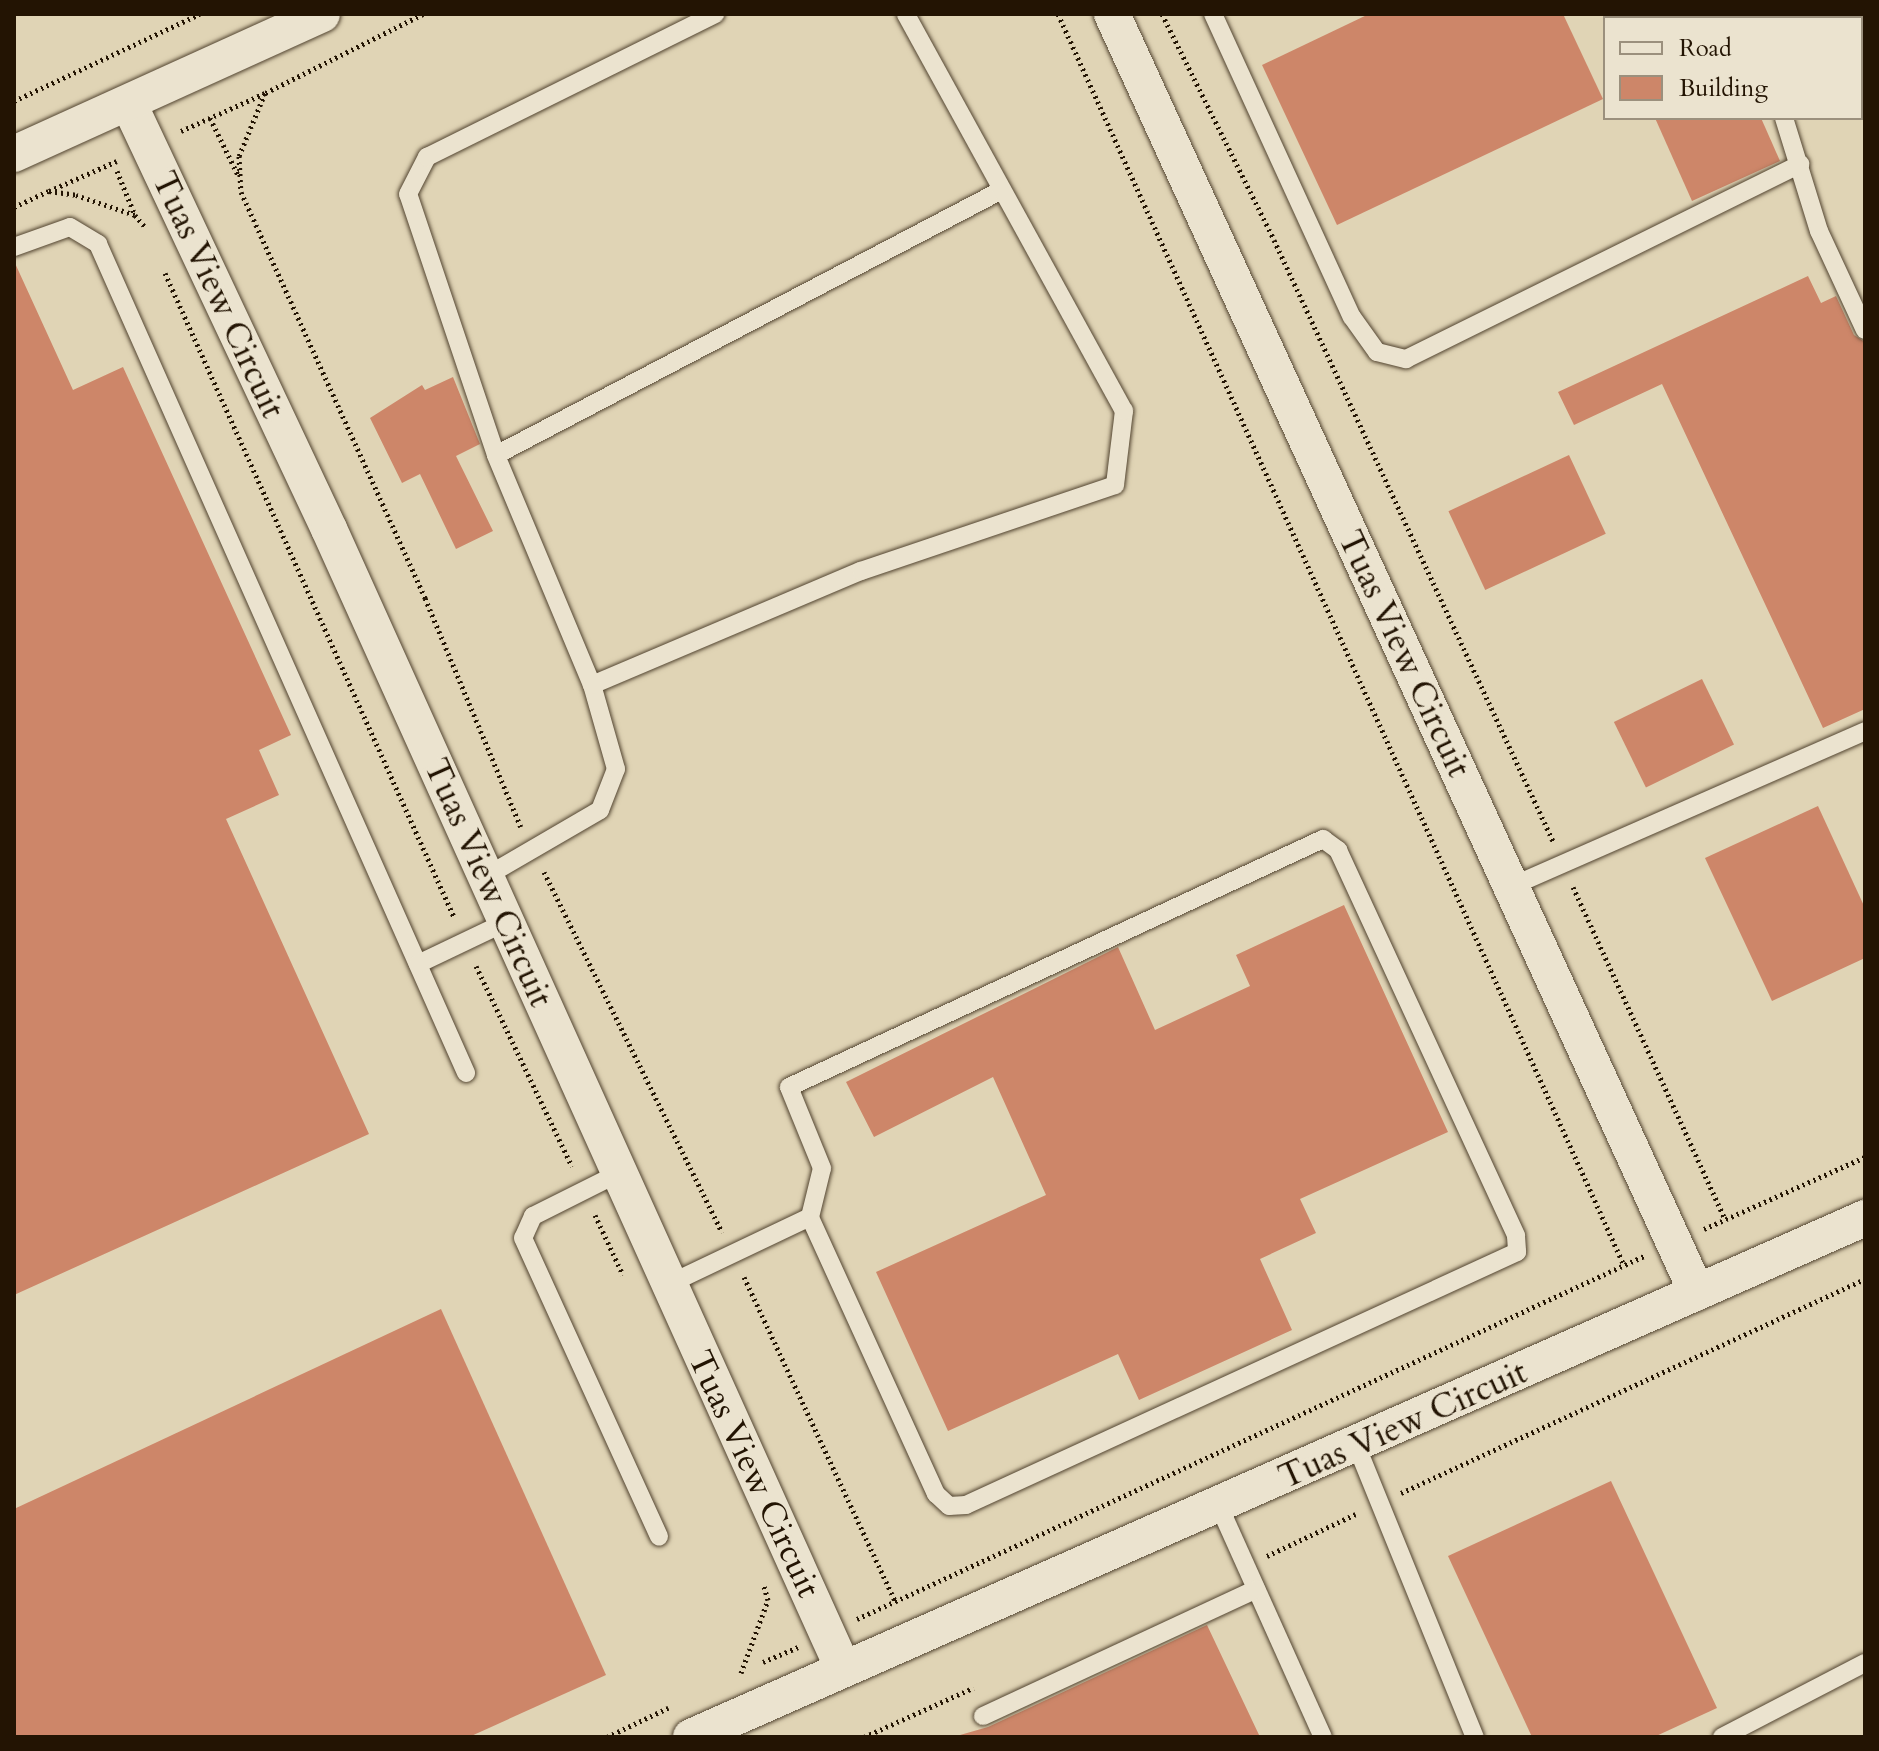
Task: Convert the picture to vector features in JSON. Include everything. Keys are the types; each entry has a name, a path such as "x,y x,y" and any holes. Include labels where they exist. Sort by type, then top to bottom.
{"street":[{"path":"14,154 322,14"},
{"name":"Tuas View Circuit","path":"1112,14 1697,1293"},
{"name":"Tuas View Circuit","path":"129,104 506,922 667,1285 842,1666"},
{"name":"Tuas View Circuit","path":"691,1737 842,1666 1357,1447 1865,1218"}],"lane":[{"path":"485,877 600,810 616,769 592,685 496,455 408,194 427,157 715,14"},
{"path":"592,685 861,571 1115,485 1124,411 998,192 906,14"},
{"path":"1213,14 1352,317 1377,352 1406,359 1800,164"},
{"path":"1785,120 1819,231 1865,330"},
{"path":"496,455 998,192"},
{"path":"14,247 70,227 98,244 466,1073"},
{"path":"1510,887 1865,731"},
{"path":"1315,841 1338,850 1516,1236 1517,1252 957,1507 936,1494 810,1217 822,1168 789,1094 800,1077 1315,841"},
{"path":"418,964 506,922"},
{"path":"617,1174 533,1216 523,1238 659,1537"},
{"path":"667,1285 810,1217"},
{"path":"1357,1447 1475,1737"},
{"path":"1219,1506 1323,1737"},
{"path":"983,1716 1256,1589"},
{"path":"1722,1737 1865,1663"}],"path":[{"path":"14,101 200,14"},
{"path":"423,14 210,118 241,180 269,257 532,849 733,1254 895,1601"},
{"path":"1058,14 1624,1265"},
{"path":"1162,14 1281,255 1725,1219"},
{"path":"241,180 239,156 265,93"},
{"path":"14,207 114,162 135,215 150,239"},
{"path":"49,191 135,215"},
{"path":"162,265 380,749"},
{"path":"727,1680 1624,1265 1865,1157"},
{"path":"607,1737 674,1705"}],"building":[{"path":"1369,14 1563,14 1603,99 1337,225 1262,65"},
{"path":"1656,120 1762,120 1780,161 1692,201"},
{"path":"14,261 73,390 123,367 291,735 259,750 279,795 226,819 369,1134 14,1295"},
{"path":"1808,276 1821,303 1836,296 1854,335 1865,342 1865,709 1823,728 1662,384 1574,425 1558,392"},
{"path":"453,377 480,444 456,456 493,531 456,549 420,474 402,483 370,418 422,385 425,390"},
{"path":"1569,455 1606,534 1485,590 1448,511"},
{"path":"1702,679 1734,745 1646,788 1614,722"},
{"path":"1818,806 1865,908 1865,958 1772,1001 1705,858"},
{"path":"1344,905 1448,1132 1300,1199 1316,1233 1260,1259 1292,1330 1139,1400 1118,1354 948,1431 876,1272 1046,1195 993,1077 874,1137 846,1082 1118,947 1155,1030 1250,986 1236,955"},
{"path":"441,1309 606,1675 469,1737 14,1737 14,1509"},
{"path":"1611,1481 1717,1708 1654,1737 1532,1737 1448,1556"},
{"path":"1207,1625 1260,1737 953,1737 988,1727"}]}
